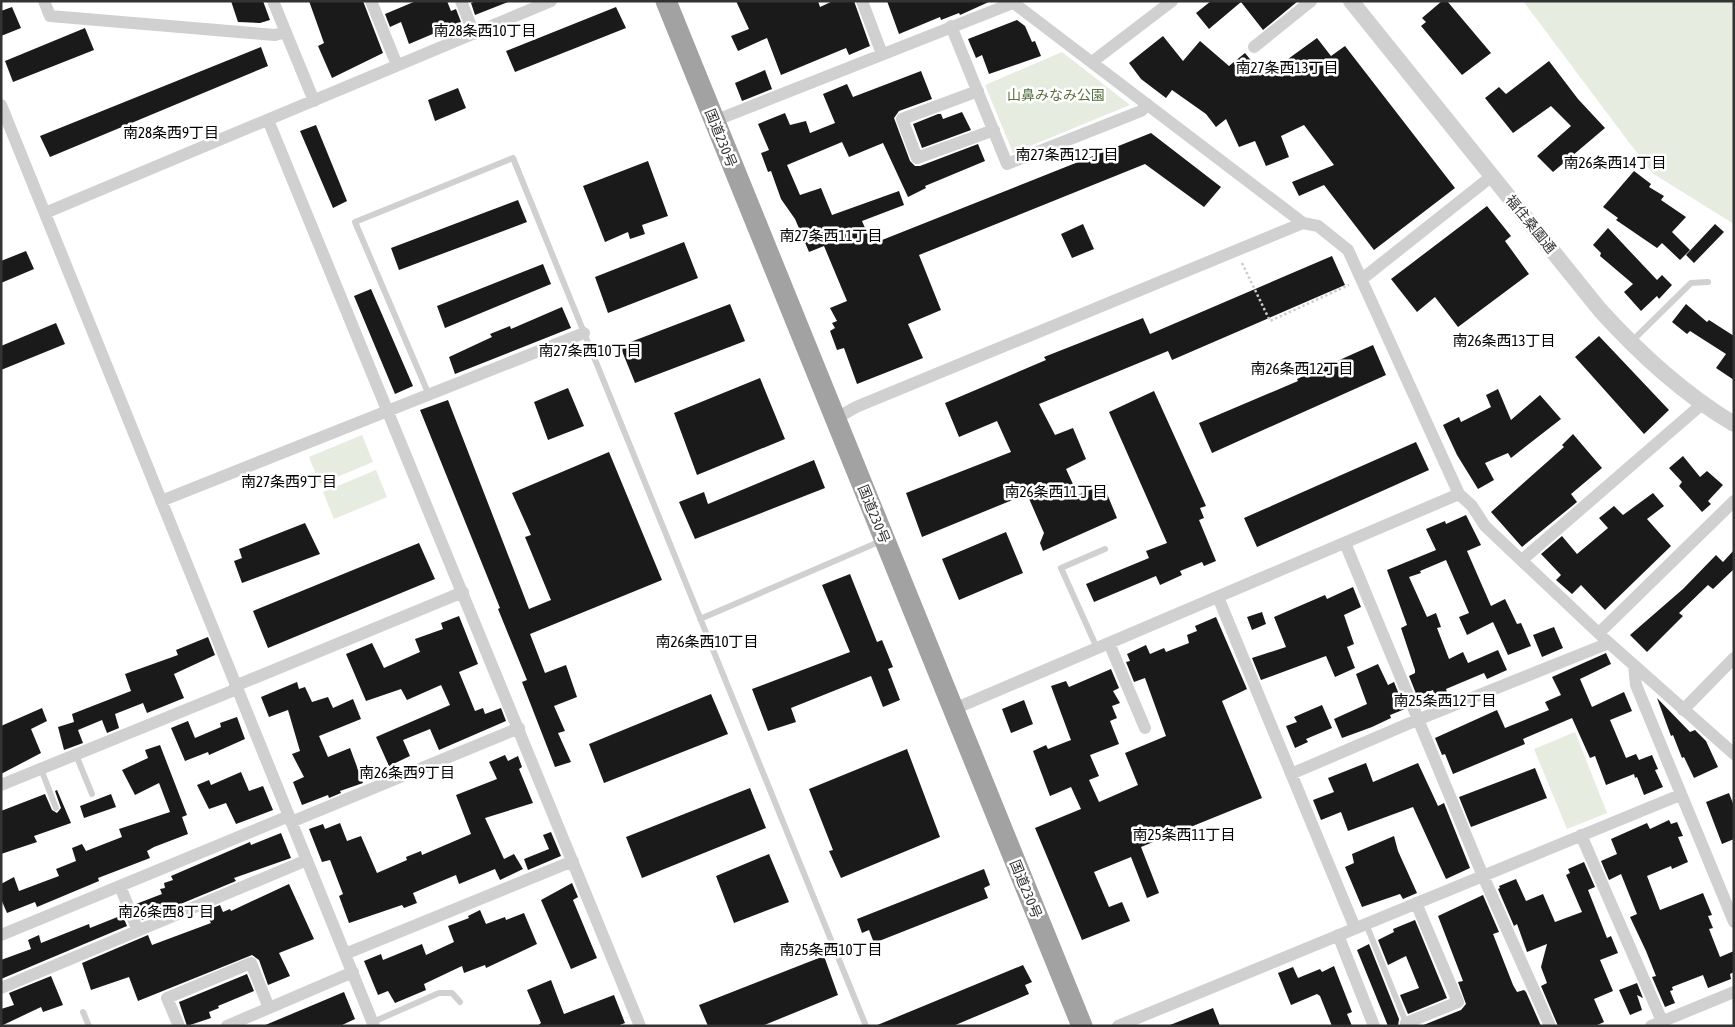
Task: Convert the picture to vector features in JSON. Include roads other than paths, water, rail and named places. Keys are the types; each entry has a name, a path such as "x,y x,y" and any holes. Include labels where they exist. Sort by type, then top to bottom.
{"highway":[{"name":"国道230号","path":"666,1 834,419 1082,1026"}],"street":[{"path":"44,1 50,16 275,35 286,32"},
{"path":"273,1 314,101"},
{"path":"371,1 396,65"},
{"path":"460,1 474,34"},
{"path":"45,213 551,1"},
{"path":"862,1 882,54"},
{"path":"1254,47 1311,1"},
{"name":"福住桑園通","path":"1351,1 1630,343 1701,405 1734,424"},
{"path":"714,121 1012,2 1303,223 1318,226 1348,250 1356,281 1459,494 1472,506 1485,526 1599,633 1734,754"},
{"path":"1092,62 1170,2"},
{"path":"951,26 1007,164 1141,111 1148,104"},
{"path":"978,91 902,119 917,158 994,130"},
{"path":"1,106 373,1024"},
{"path":"268,120 640,1026"},
{"path":"1356,281 1492,176"},
{"path":"834,419 865,403 1303,223"},
{"path":"161,500 584,333"},
{"path":"1522,560 1701,405"},
{"path":"954,709 1459,494"},
{"path":"1599,633 1734,501"},
{"path":"1345,543 1483,876 1550,1026"},
{"path":"1,785 463,592"},
{"path":"1218,597 1291,774 1361,926"},
{"path":"1291,774 1417,720 1609,642"},
{"path":"1109,643 1145,728"},
{"path":"1684,710 1734,658"},
{"path":"1634,665 1636,685 1734,922"},
{"path":"1,935 519,728"},
{"path":"1118,1026 1680,795"},
{"path":"1581,835 1656,1023 1734,992"},
{"path":"1,988 307,860"},
{"path":"345,954 573,861"},
{"path":"120,886 138,931"},
{"path":"1407,1024 1458,1002 1416,903"},
{"path":"1338,935 1374,1026"},
{"path":"179,1026 167,998 251,963 269,1008"},
{"path":"227,1026 352,972"}],"lane":[{"path":"429,395 354,222 513,158 866,1026"},
{"path":"1630,343 1691,282 1708,282"},
{"path":"700,619 884,539"},
{"path":"1097,648 1061,568 1105,548"},
{"path":"76,755 92,794"},
{"path":"41,769 56,808"},
{"path":"1361,926 1407,1024"},
{"path":"373,1024 439,994 452,993 460,1002"},
{"path":"83,1012 89,1026"}],"district":[{"name":"南28条西10丁目","path":"485,30"},
{"name":"南27条西13丁目","path":"1287,67"},
{"name":"南28条西9丁目","path":"171,132"},
{"name":"南27条西12丁目","path":"1067,154"},
{"name":"南26条西14丁目","path":"1615,162"},
{"name":"南27条西11丁目","path":"831,235"},
{"name":"南26条西13丁目","path":"1504,340"},
{"name":"南27条西10丁目","path":"590,350"},
{"name":"南26条西12丁目","path":"1302,368"},
{"name":"南27条西9丁目","path":"289,481"},
{"name":"南26条西11丁目","path":"1056,491"},
{"name":"南26条西10丁目","path":"707,641"},
{"name":"南25条西12丁目","path":"1445,700"},
{"name":"南26条西9丁目","path":"407,772"},
{"name":"南25条西11丁目","path":"1184,834"},
{"name":"南26条西8丁目","path":"166,911"},
{"name":"南25条西10丁目","path":"831,949"}],"park label":[{"name":"山鼻みなみ公園","path":"1056,95"}]}
